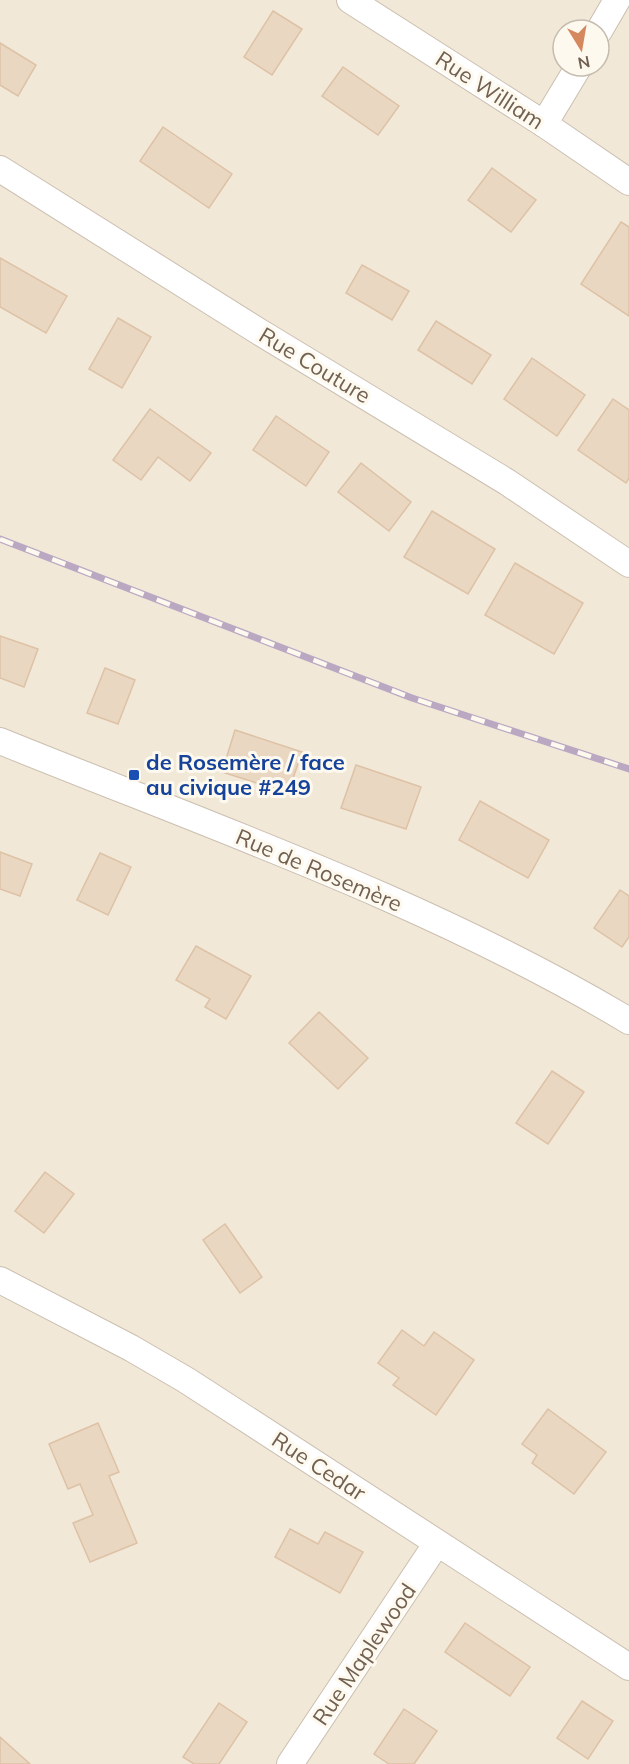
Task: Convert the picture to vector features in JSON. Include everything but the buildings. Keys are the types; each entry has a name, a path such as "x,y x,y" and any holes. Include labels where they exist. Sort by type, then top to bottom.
{"street":[{"name":"Rue William","path":"350,0 544,124 629,182"},
{"path":"607,18 617,0"},
{"path":"544,124 572,78"},
{"name":"Rue Couture","path":"0,169 258,331 507,482 629,564"},
{"name":"Rue de Rosemère","path":"0,741 447,924 537,968 629,1021"},
{"name":"Rue Cedar","path":"0,1280 131,1348 186,1380 629,1667"},
{"name":"Rue Maplewood","path":"290,1764 437,1543"}],"shaded area":[{"path":"0,0 629,0 629,1764 0,1764"}],"railway":[{"path":"0,539 412,698 629,769"}],"place":[{"name":"de Rosemère / face au civique #249","path":"134,775"}]}
